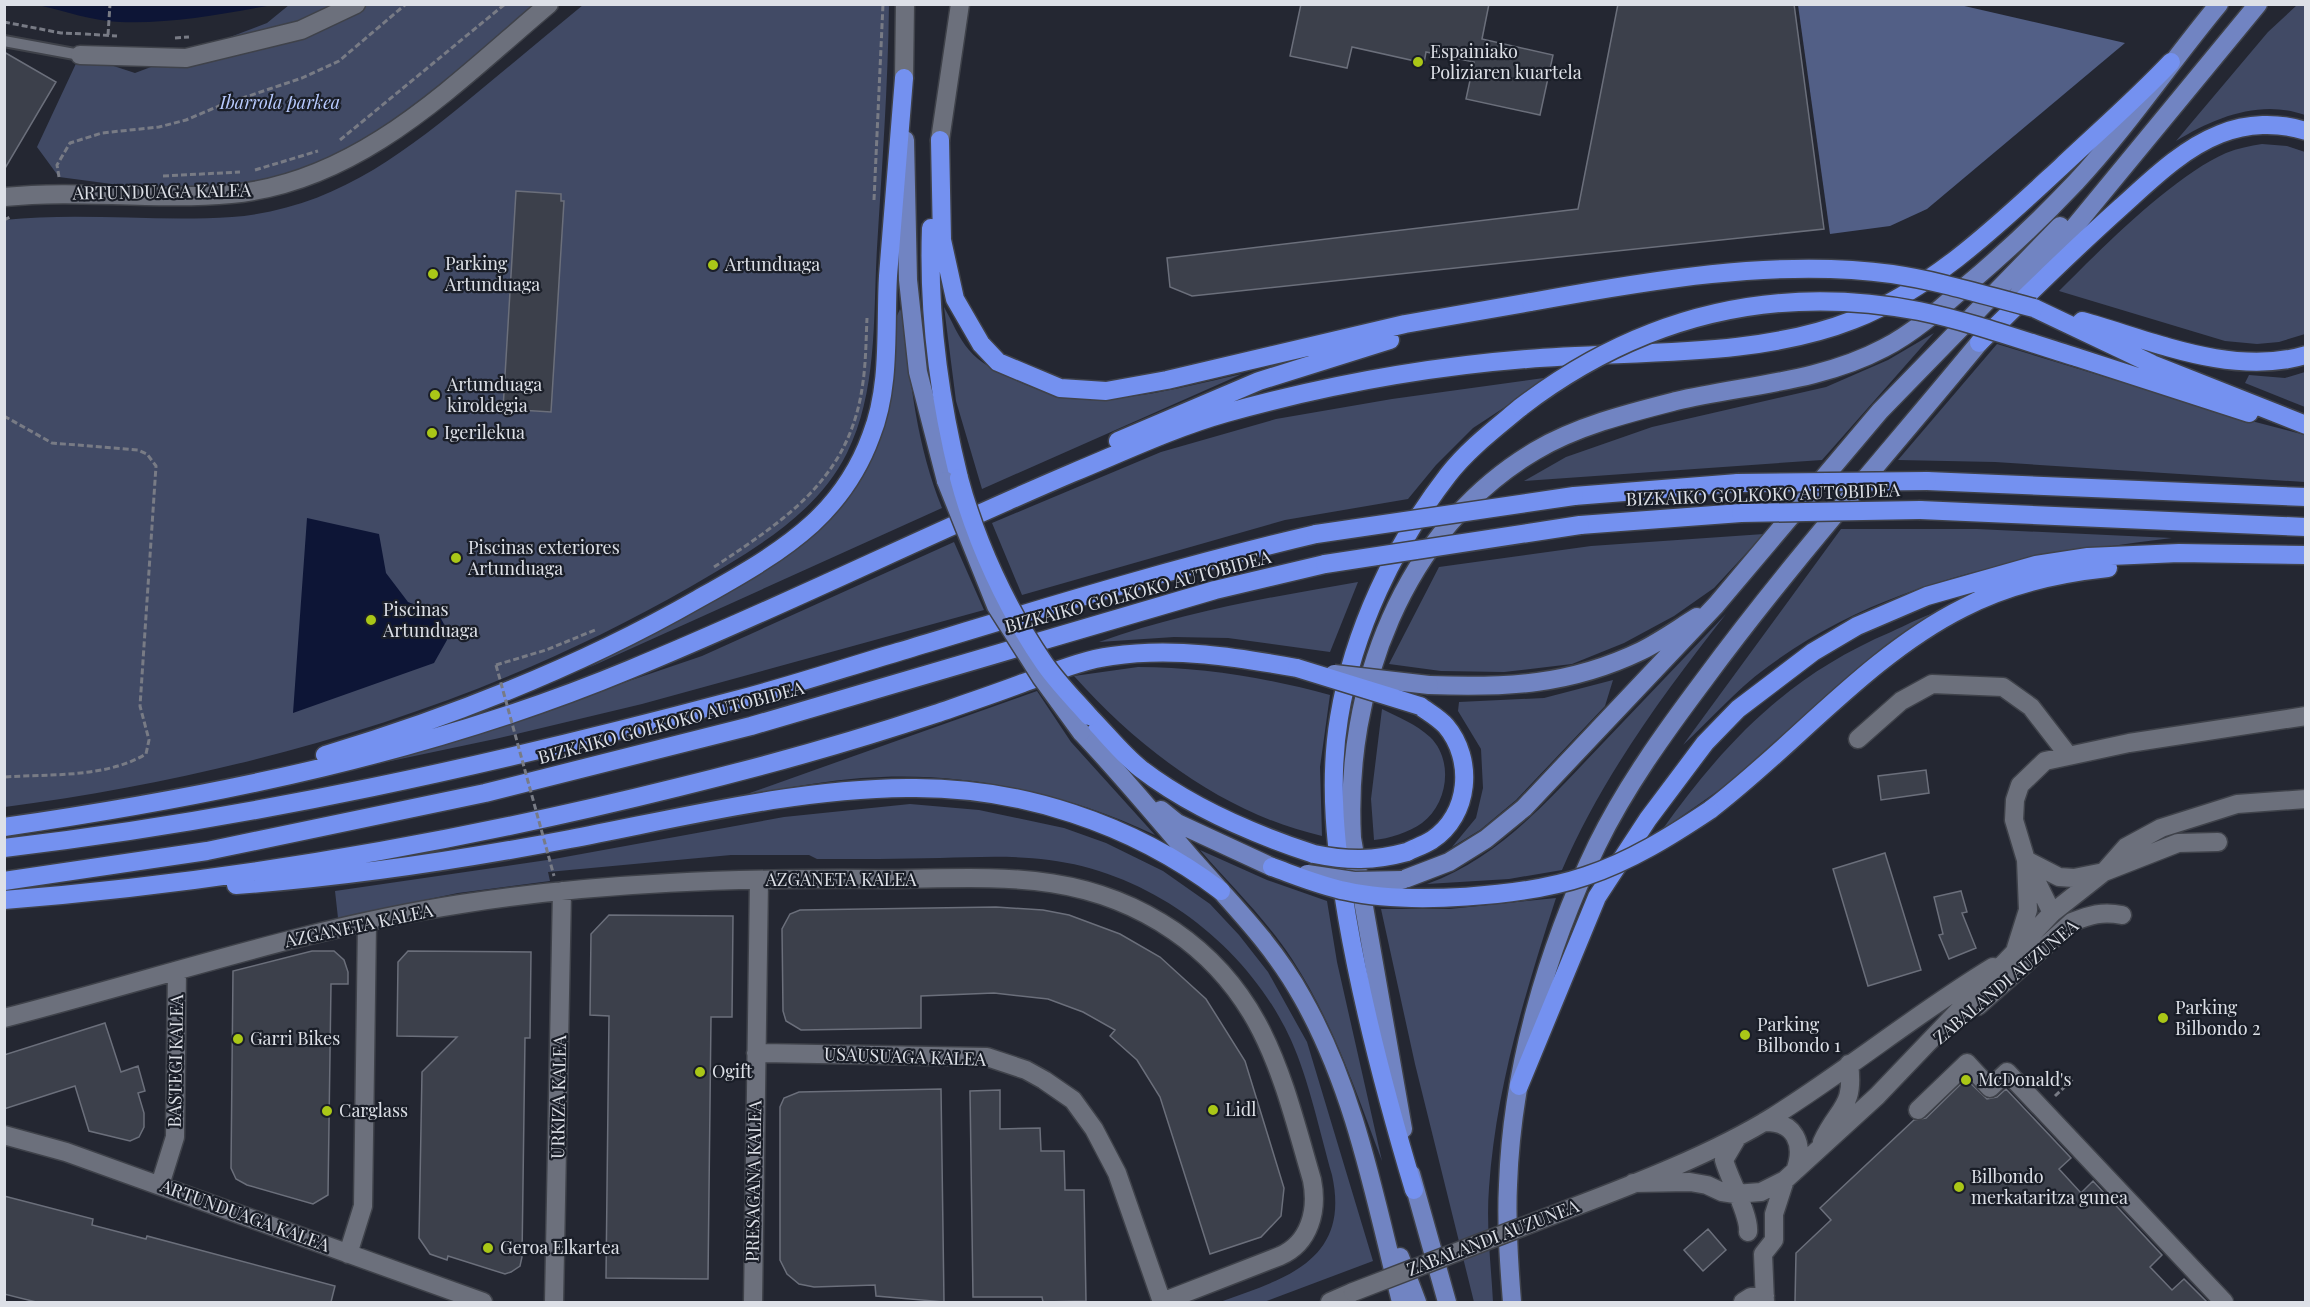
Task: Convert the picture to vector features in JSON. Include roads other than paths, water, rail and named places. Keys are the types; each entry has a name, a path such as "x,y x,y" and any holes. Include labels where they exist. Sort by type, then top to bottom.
{"highway":[{"path":"4,826 97,813 360,759 465,729 549,700 682,647 992,506 1176,430 1229,412 1318,391 1437,370 1513,360 1747,344 1788,339 1858,318 1902,295 1940,271 1984,237 2127,107 2171,62"},
{"path":"219,788 430,720 525,684 601,651 739,575 798,536 829,507 848,482 872,435 884,384 888,276 904,78"},
{"path":"1979,343 2071,252 2184,154 2220,134 2236,129 2261,125 2291,126 2306,131"},
{"path":"940,141 942,240 948,276 959,307 981,344 998,362 1060,388 1106,391 1167,380 1405,324 1615,286 1686,278 1808,270 1892,274 2034,308 2221,360 2257,364 2306,355"},
{"path":"123,890 310,864 482,832 616,803 815,751 919,719 1086,660 1138,653 1190,653 1238,657 1297,668 1420,706 1444,724 1462,753 1464,786 1458,809 1448,825 1432,840 1407,852 1381,859 1359,861 1314,854 1250,831 1168,788 1139,768 1085,724 1044,663 1009,601 953,480 939,377 932,298 933,184 940,141"},
{"path":"992,506 1073,462 1158,422 1259,381 1358,348 1530,302"},
{"path":"1414,1190 1380,1076 1354,958 1338,866 1334,805 1339,718 1354,656 1371,608 1408,536 1448,475 1476,445 1521,407 1577,368 1631,340 1710,313 1779,303 1853,302 1920,312 1959,321 2230,408 2306,426"},
{"path":"2034,308 2152,364 2306,426"},
{"name":"BIZKAIKO GOLKOKO AUTOBIDEA","path":"4,848 135,832 510,757 738,700 1205,560 1316,534 1574,496 1738,483 1927,481 2306,497"},
{"name":"BIZKAIKO GOLKOKO AUTOBIDEA","path":"4,881 207,851 485,793 751,726 1150,608 1325,564 1580,525 1741,513 1920,510 2306,527"},
{"path":"1519,1086 1597,897 1648,819 1693,758 1738,709 1774,679 1857,626 1927,596 2037,565 2088,558 2179,553 2306,555"},
{"path":"1272,867 1320,884 1368,895 1450,896 1535,888 1567,882 1613,866 1660,843 1710,810 1745,784 1886,660 1963,608 2006,590 2089,570 2238,555"},
{"path":"4,900 123,890 228,886 351,874 552,843 781,800 877,789 910,788 982,793 1069,812 1112,827 1171,856 1221,891"}],"main road":[{"path":"1447,1302 1414,1190 1354,849 1350,799 1361,704 1377,655 1408,583 1438,537 1492,480 1537,450 1585,428 1678,401 1820,372 1882,349 1919,327 2005,253 2076,182 2134,114 2171,62 2219,4"},
{"path":"1512,1302 1508,1186 1519,1086 1540,993 1566,918 1598,844 1621,801 1680,713 1756,612 2258,4"},
{"path":"904,78 908,280 918,372 953,480"},
{"path":"1132,786 1177,824 1272,867 1354,881 1402,880 1449,862 1486,839 1524,808 1716,605 1880,411 2137,148"},
{"path":"1297,668 1387,682 1515,686 1567,678 1618,661 1644,649 1716,605"},
{"path":"1085,724 1132,786 1264,940 1302,996 1323,1037 1340,1081 1366,1162 1417,1302"},
{"path":"1366,1162 1401,1302"}],"street":[{"path":"80,55 186,58 301,30 356,4"},
{"name":"ARTUNDUAGA KALEA","path":"4,197 58,194 230,194 263,190 300,180 351,158 402,127 549,4"},
{"path":"904,78 905,4"},
{"path":"940,141 960,4"},
{"path":"950,63 969,4"},
{"path":"1858,738 1901,701 1932,684 2003,687 2031,707 2068,755"},
{"name":"ZABALANDI AUZUNEA","path":"2052,913 2026,860 2014,820 2015,800 2020,785 2045,761 2068,755 2306,716"},
{"name":"ZABALANDI AUZUNEA","path":"1633,1183 1690,1182 1707,1185 1728,1193 1761,1192 1790,1175 1817,1152 1899,1073 2052,913 2104,872 2126,848 2161,828 2237,804 2306,799"},
{"name":"ZABALANDI AUZUNEA","path":"2026,860 2059,876 2074,878 2104,872 2178,843 2218,842"},
{"name":"ZABALANDI AUZUNEA","path":"1330,1302 1633,1183 1764,1122 1949,994 2014,954 2028,910 2026,860"},
{"name":"AZGANETA KALEA","path":"4,1018 274,944 558,884 997,878 1047,881 1101,895 1156,920 1178,933 1228,980 1249,1008 1272,1049 1312,1180 1313,1210 1308,1229 1298,1244 1287,1253 1162,1302"},
{"name":"PRESAGANA KALEA","path":"753,1302 759,880"},
{"name":"URKIZA KALEA","path":"554,1302 558,884"},
{"name":"ZABALANDI AUZUNEA","path":"1899,1073 2072,922 2092,914 2107,912 2122,915"},
{"path":"348,1254 363,1206 367,923"},
{"name":"BASTEGI KALEA","path":"160,1185 175,1137 177,971"},
{"name":"USAUSUAGA KALEA","path":"756,1053 987,1057 1026,1070 1044,1080 1072,1100 1094,1129 1118,1173 1162,1302"},
{"path":"1918,1110 1967,1063 1990,1088 2007,1072 2224,1302"},
{"name":"ZABALANDI AUZUNEA","path":"1817,1152 1831,1123 1850,1099 1849,1064"},
{"path":"1743,1302 1751,1297 1765,1299 1763,1254 1774,1240 1774,1214 1801,1154 1795,1134 1783,1124 1764,1122"},
{"path":"1740,1134 1730,1146 1724,1160 1728,1193 1748,1232 1751,1243 1763,1254"},
{"name":"ARTUNDUAGA KALEA","path":"4,1135 66,1152 483,1302"}],"lane":[{"path":"4,41 80,55"}],"place":[{"name":"Espainiako Poliziaren kuartela","path":"1418,62"},
{"name":"Artunduaga","path":"713,265"},
{"name":"Parking Artunduaga","path":"433,274"},
{"name":"Artunduaga kiroldegia","path":"435,395"},
{"name":"Igerilekua","path":"432,433"},
{"name":"Piscinas exteriores Artunduaga","path":"456,558"},
{"name":"Piscinas Artunduaga","path":"371,620"},
{"name":"Parking Bilbondo 2","path":"2163,1018"},
{"name":"Parking Bilbondo 1","path":"1745,1035"},
{"name":"Garri Bikes","path":"238,1039"},
{"name":"Ogift","path":"700,1072"},
{"name":"McDonald's","path":"1966,1080"},
{"name":"Lidl","path":"1213,1110"},
{"name":"Carglass","path":"327,1111"},
{"name":"Bilbondo merkataritza gunea","path":"1959,1187"},
{"name":"Geroa Elkartea","path":"488,1248"}],"park label":[{"name":"Ibarrola parkea","path":"280,103"}]}
